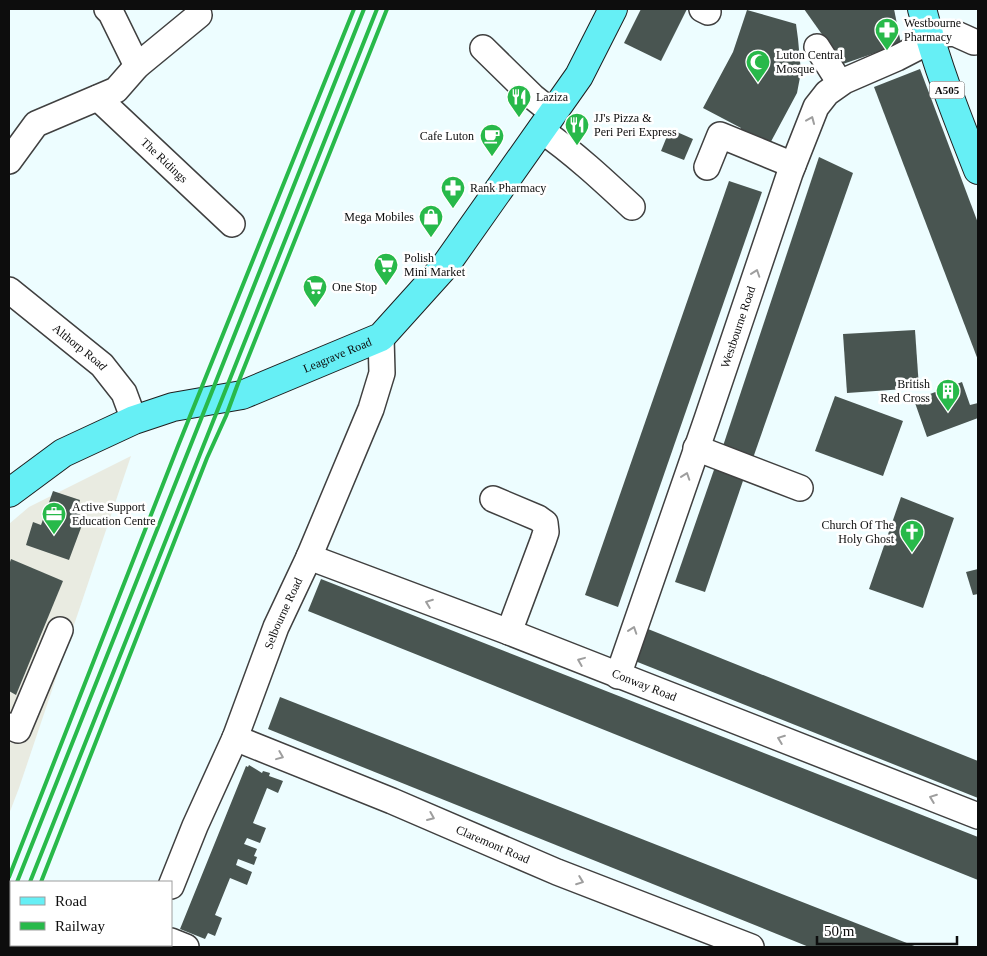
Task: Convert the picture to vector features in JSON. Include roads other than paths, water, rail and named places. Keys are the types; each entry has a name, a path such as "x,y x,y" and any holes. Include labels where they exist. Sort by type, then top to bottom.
{"main road":[{"name":"Leagrave Road","path":"9,493 63,453 134,420 173,407 242,395 381,337 445,266 579,76 613,9"},
{"name":"A505","path":"922,9 946,86 978,170"}],"street":[{"path":"107,9 137,66"},
{"path":"9,161 36,124 116,90 137,66 199,14"},
{"path":"930,38 954,33 977,45"},
{"name":"Westbourne Road","path":"618,676 793,165 816,107 827,93 840,83 897,58 930,38"},
{"path":"818,47 840,83"},
{"path":"483,48 533,97 562,144 632,207"},
{"name":"The Ridings","path":"98,98 232,224"},
{"path":"706,167 720,135 793,165"},
{"name":"Althorp Road","path":"9,290 102,364 124,393 134,420"},
{"name":"Selbourne Road","path":"172,884 195,826 235,738 276,627 309,557 371,409 382,373 381,337"},
{"path":"696,448 800,488"},
{"path":"493,499 538,518 545,523 546,532 509,632"},
{"name":"Conway Road","path":"309,557 509,632 978,816"},
{"path":"9,726 18,730 60,630"},
{"name":"Claremont Road","path":"235,738 392,801 557,872 751,947"},
{"path":"172,941 186,947"}],"railway":[{"path":"9,877 178,446 354,9"},
{"path":"17,881 364,9"},
{"path":"30,881 377,9"},
{"path":"41,881 207,458 226,416 387,9"}],"place":[{"name":"Westbourne Pharmacy","path":"887,51"},
{"name":"Luton Central Mosque","path":"758,83"},
{"name":"Laziza","path":"519,118"},
{"name":"JJ's Pizza & Peri Peri Express","path":"577,146"},
{"name":"Cafe Luton","path":"492,157"},
{"name":"Rank Pharmacy","path":"453,209"},
{"name":"Mega Mobiles","path":"431,238"},
{"name":"Polish Mini Market","path":"386,286"},
{"name":"One Stop","path":"315,308"},
{"name":"British Red Cross","path":"948,412"},
{"name":"Active Support Education Centre","path":"54,535"},
{"name":"Church Of The Holy Ghost","path":"912,553"}]}
